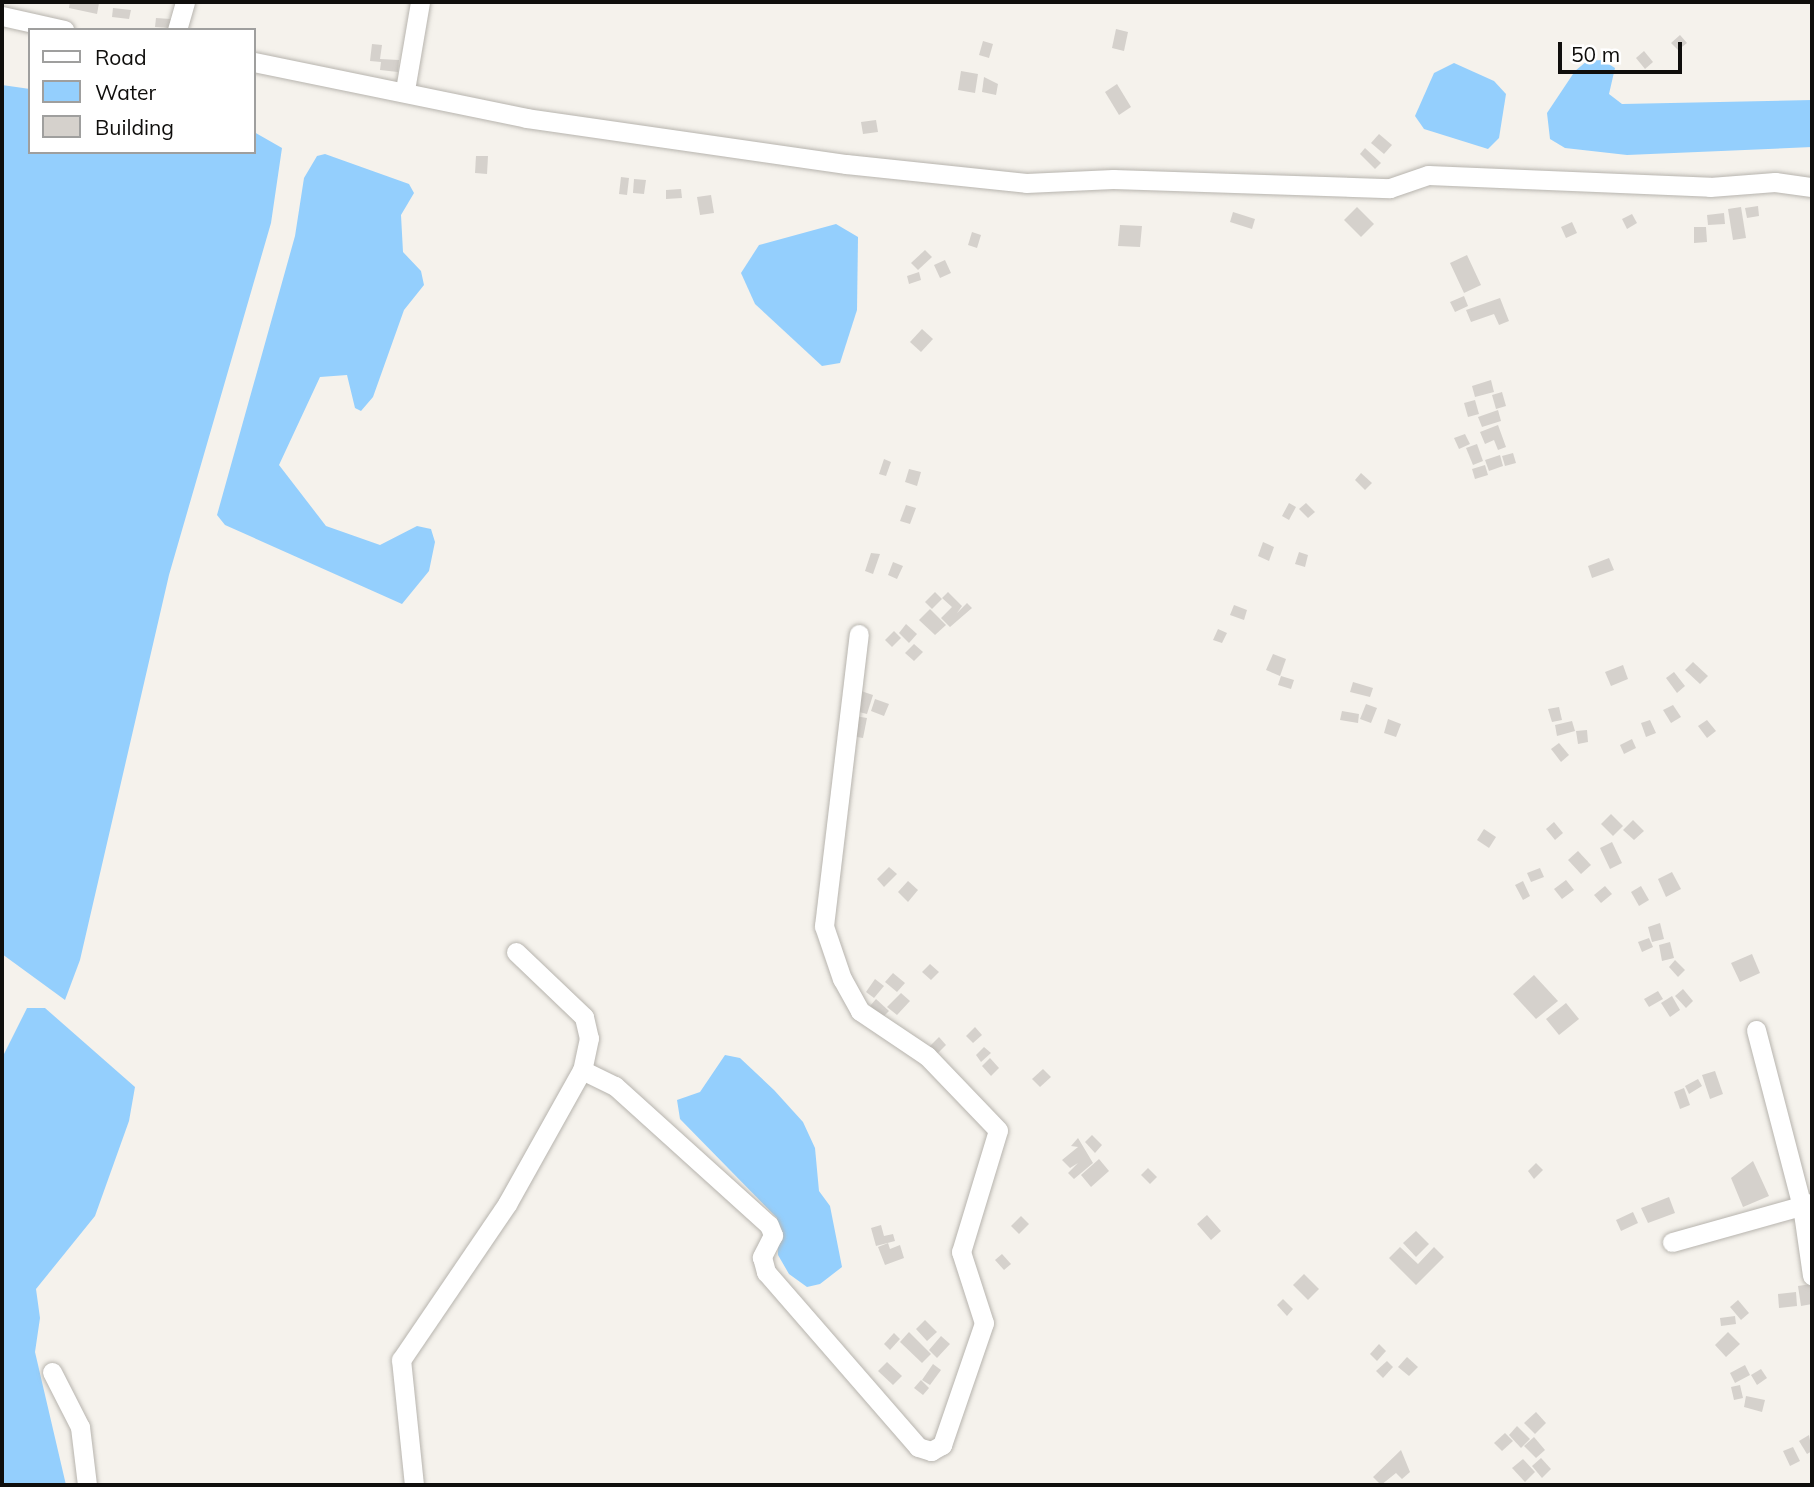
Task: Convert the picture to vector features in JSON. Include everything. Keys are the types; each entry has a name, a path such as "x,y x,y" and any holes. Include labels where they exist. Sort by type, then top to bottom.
{"street":[{"path":"178,28 185,2"},
{"path":"405,90 420,2"},
{"path":"2,16 55,28"},
{"path":"256,62 405,90 526,118 859,166 1026,183 1113,179 1390,188 1440,175 1710,187 1775,182 1812,187"},
{"path":"582,1070 615,1086 769,1225 774,1235 762,1257 766,1272 918,1447 931,1451 942,1445 984,1323 961,1252 998,1130 927,1056 860,1011 842,979 824,926 859,634"},
{"path":"414,1485 401,1360 507,1204 582,1070 589,1038 584,1017 516,952"},
{"path":"1756,1030 1807,1205 1812,1275"},
{"path":"1672,1242 1807,1205"},
{"path":"52,1372 80,1427 87,1485"}],"water":[{"path":"1602,60 1615,68 1609,94 1622,104 1812,100 1812,147 1627,155 1565,148 1550,139 1547,113 1575,71 1587,61"},
{"path":"1454,63 1494,81 1506,94 1499,138 1488,149 1424,129 1415,116 1434,73"},
{"path":"2,85 28,89 28,154 256,154 256,133 282,148 271,223 169,575 80,960 65,1000 2,954"},
{"path":"325,154 409,184 414,193 401,215 403,252 421,271 424,285 404,310 373,397 361,411 355,408 347,375 320,377 279,465 326,526 380,545 417,526 431,529 435,542 429,571 402,604 225,525 217,515 295,236 304,178 317,156"},
{"path":"836,224 858,237 857,310 840,363 822,366 755,304 741,273 759,245"},
{"path":"27,1008 45,1008 135,1087 129,1121 95,1216 36,1289 40,1318 35,1352 66,1485 2,1485 2,1058"},
{"path":"725,1055 740,1058 774,1090 803,1122 815,1148 819,1191 830,1206 842,1267 820,1284 807,1287 789,1274 778,1255 777,1218 680,1119 677,1100 700,1092"}],"building":[{"path":"70,2 99,3 97,14 69,8"},
{"path":"113,8 131,10 129,19 112,17"},
{"path":"156,18 171,19 171,28 155,27"},
{"path":"1116,29 1128,32 1124,51 1112,48"},
{"path":"1680,35 1687,43 1678,50 1671,43"},
{"path":"983,41 993,44 989,58 979,55"},
{"path":"372,44 382,45 380,59 399,60 398,72 380,70 381,62 370,61"},
{"path":"1644,51 1653,62 1645,69 1636,58"},
{"path":"961,71 978,74 975,93 958,90"},
{"path":"984,77 998,84 996,95 982,92"},
{"path":"1117,84 1131,107 1119,115 1105,92"},
{"path":"876,120 878,132 863,134 861,122"},
{"path":"1379,134 1392,145 1384,154 1371,143"},
{"path":"1365,148 1381,163 1375,169 1360,154"},
{"path":"476,156 488,156 487,174 475,173"},
{"path":"621,177 629,178 627,195 619,194"},
{"path":"634,179 646,180 644,194 633,193"},
{"path":"681,189 682,198 666,199 666,190"},
{"path":"711,195 714,213 700,215 697,197"},
{"path":"1758,206 1759,216 1747,218 1745,208"},
{"path":"1357,207 1374,224 1361,237 1344,220"},
{"path":"1741,207 1746,238 1733,240 1728,209"},
{"path":"1233,212 1255,219 1252,229 1230,222"},
{"path":"1724,213 1725,224 1708,225 1707,215"},
{"path":"1632,214 1637,223 1627,229 1622,219"},
{"path":"1572,222 1577,233 1566,238 1561,227"},
{"path":"1120,225 1142,226 1140,247 1118,246"},
{"path":"1694,227 1706,227 1707,242 1694,243"},
{"path":"972,232 981,235 977,248 968,245"},
{"path":"925,250 932,257 918,270 911,263"},
{"path":"1467,255 1481,285 1464,293 1450,263"},
{"path":"945,260 951,273 940,278 934,265"},
{"path":"919,272 921,280 909,284 907,276"},
{"path":"1464,296 1468,306 1455,312 1450,302"},
{"path":"1500,298 1509,321 1499,325 1494,314 1471,322 1466,310"},
{"path":"922,329 933,339 921,352 910,342"},
{"path":"1491,380 1494,392 1475,397 1472,386"},
{"path":"1502,392 1506,406 1496,409 1492,395"},
{"path":"1475,400 1479,414 1468,417 1464,403"},
{"path":"1498,410 1501,421 1482,427 1478,417"},
{"path":"1498,425 1506,447 1498,450 1494,440 1485,444 1480,432"},
{"path":"1465,434 1470,444 1459,449 1454,438"},
{"path":"1477,444 1483,461 1473,465 1466,448"},
{"path":"1513,453 1516,463 1505,466 1502,456"},
{"path":"1500,455 1503,466 1489,471 1485,460"},
{"path":"884,459 891,462 886,476 879,474"},
{"path":"1485,465 1488,475 1475,479 1472,469"},
{"path":"909,469 921,472 917,486 905,482"},
{"path":"1361,473 1372,483 1365,490 1355,480"},
{"path":"1289,503 1296,507 1289,520 1282,516"},
{"path":"1306,503 1315,512 1308,518 1299,509"},
{"path":"906,505 916,508 910,524 900,521"},
{"path":"1263,542 1274,547 1269,561 1258,556"},
{"path":"1299,552 1308,555 1305,567 1295,564"},
{"path":"871,553 880,554 873,574 865,571"},
{"path":"1609,558 1614,570 1592,578 1588,566"},
{"path":"893,562 903,566 897,579 888,575"},
{"path":"935,592 942,599 932,609 925,602"},
{"path":"948,592 962,606 957,613 967,603 972,608 950,627 941,618 952,607 942,598"},
{"path":"1234,605 1247,610 1244,620 1230,615"},
{"path":"930,609 946,625 935,635 919,620"},
{"path":"906,624 917,634 909,643 899,633"},
{"path":"1218,629 1227,633 1222,643 1213,640"},
{"path":"894,631 901,638 892,647 885,640"},
{"path":"914,644 923,652 914,661 905,653"},
{"path":"1273,654 1286,659 1280,676 1266,670"},
{"path":"1693,662 1708,676 1700,684 1685,670"},
{"path":"1623,665 1628,679 1611,686 1605,672"},
{"path":"1674,672 1685,686 1677,693 1666,678"},
{"path":"1281,676 1294,680 1291,689 1278,685"},
{"path":"1353,682 1373,688 1370,697 1350,692"},
{"path":"861,691 873,695 867,714 855,711"},
{"path":"875,699 889,704 884,716 871,711"},
{"path":"1366,704 1377,708 1371,723 1360,719"},
{"path":"1673,705 1681,717 1671,723 1663,710"},
{"path":"1559,707 1562,720 1552,722 1548,709"},
{"path":"1342,711 1359,714 1358,723 1340,720"},
{"path":"855,716 867,718 863,738 851,736"},
{"path":"1388,719 1401,724 1396,737 1384,733"},
{"path":"1650,720 1656,733 1646,737 1641,723"},
{"path":"1707,720 1716,731 1707,738 1698,726"},
{"path":"1572,721 1575,731 1557,736 1555,725"},
{"path":"1587,730 1588,742 1578,744 1576,731"},
{"path":"1632,739 1636,748 1624,754 1620,745"},
{"path":"1559,743 1569,755 1561,762 1551,749"},
{"path":"1611,814 1623,826 1613,836 1601,824"},
{"path":"1633,820 1644,831 1634,840 1623,830"},
{"path":"1554,822 1563,833 1555,840 1546,829"},
{"path":"1484,829 1496,837 1489,848 1477,840"},
{"path":"1612,842 1622,863 1610,869 1600,848"},
{"path":"1578,851 1591,865 1581,874 1568,860"},
{"path":"889,867 897,874 884,887 877,879"},
{"path":"1540,868 1544,877 1531,882 1527,873"},
{"path":"1672,872 1681,889 1666,897 1658,879"},
{"path":"1566,880 1574,890 1562,899 1554,889"},
{"path":"908,881 918,890 908,902 898,892"},
{"path":"1523,881 1530,896 1523,900 1515,885"},
{"path":"1605,886 1612,894 1601,903 1594,895"},
{"path":"1641,886 1649,900 1639,906 1631,892"},
{"path":"1660,923 1664,939 1652,942 1648,927"},
{"path":"1649,938 1653,947 1642,952 1638,942"},
{"path":"1670,942 1674,958 1662,961 1659,945"},
{"path":"1752,954 1760,973 1740,982 1731,963"},
{"path":"1675,960 1685,970 1678,977 1669,967"},
{"path":"930,964 939,972 931,980 922,972"},
{"path":"893,973 905,983 897,992 885,982"},
{"path":"1534,975 1558,1001 1536,1019 1513,994"},
{"path":"875,979 884,986 874,998 866,992"},
{"path":"1683,989 1693,1001 1686,1008 1675,996"},
{"path":"1658,991 1663,999 1649,1007 1644,999"},
{"path":"901,993 910,1001 897,1015 887,1007"},
{"path":"1672,996 1680,1010 1670,1017 1661,1003"},
{"path":"876,999 889,1011 882,1018 870,1006"},
{"path":"1566,1003 1579,1019 1559,1035 1546,1019"},
{"path":"975,1027 982,1035 973,1043 966,1036"},
{"path":"939,1037 946,1045 934,1057 927,1049"},
{"path":"984,1047 991,1053 981,1062 976,1055"},
{"path":"990,1058 999,1068 991,1076 982,1066"},
{"path":"1043,1069 1051,1077 1040,1087 1032,1079"},
{"path":"1715,1071 1723,1094 1710,1099 1702,1075"},
{"path":"1698,1079 1702,1086 1689,1094 1685,1086"},
{"path":"1684,1088 1690,1105 1680,1109 1674,1092"},
{"path":"1092,1135 1102,1145 1095,1153 1085,1142"},
{"path":"1078,1138 1093,1163 1074,1179 1068,1173 1078,1163 1070,1168 1062,1160 1078,1147 1071,1146"},
{"path":"1099,1159 1109,1171 1091,1187 1081,1175"},
{"path":"1753,1161 1769,1196 1743,1207 1731,1178"},
{"path":"1536,1163 1543,1170 1534,1179 1528,1171"},
{"path":"1148,1168 1157,1177 1150,1184 1141,1175"},
{"path":"1669,1197 1675,1213 1648,1223 1641,1208"},
{"path":"1633,1212 1638,1223 1621,1231 1616,1220"},
{"path":"1207,1215 1221,1231 1211,1240 1197,1224"},
{"path":"1021,1216 1029,1224 1019,1234 1011,1226"},
{"path":"881,1225 884,1236 893,1234 895,1241 876,1246 871,1228"},
{"path":"1416,1231 1429,1244 1416,1257 1403,1243"},
{"path":"888,1243 890,1249 900,1245 904,1258 885,1265 878,1247"},
{"path":"1400,1247 1418,1264 1434,1247 1444,1257 1416,1285 1389,1258"},
{"path":"1002,1254 1011,1264 1004,1270 995,1260"},
{"path":"1304,1274 1319,1289 1308,1300 1293,1285"},
{"path":"1811,1284 1812,1304 1801,1306 1798,1286"},
{"path":"1796,1292 1797,1306 1779,1308 1778,1294"},
{"path":"1283,1299 1293,1309 1287,1316 1277,1305"},
{"path":"1738,1300 1749,1313 1741,1320 1730,1307"},
{"path":"1735,1316 1736,1324 1721,1326 1720,1318"},
{"path":"925,1320 937,1332 927,1341 916,1329"},
{"path":"909,1332 931,1354 922,1363 900,1342"},
{"path":"1728,1332 1740,1344 1726,1357 1715,1345"},
{"path":"894,1333 900,1339 890,1350 884,1344"},
{"path":"941,1336 950,1344 937,1358 929,1350"},
{"path":"1379,1344 1386,1351 1377,1361 1370,1354"},
{"path":"1407,1357 1418,1367 1409,1376 1398,1367"},
{"path":"1387,1361 1393,1367 1383,1378 1376,1371"},
{"path":"887,1362 902,1376 893,1385 878,1371"},
{"path":"933,1364 941,1370 930,1385 922,1380"},
{"path":"1745,1365 1750,1375 1735,1383 1730,1373"},
{"path":"1761,1369 1767,1378 1757,1385 1751,1375"},
{"path":"921,1380 929,1388 923,1395 914,1388"},
{"path":"1740,1385 1743,1398 1734,1400 1731,1387"},
{"path":"1746,1396 1765,1400 1762,1412 1744,1407"},
{"path":"1536,1412 1546,1423 1535,1434 1524,1423"},
{"path":"1517,1426 1530,1439 1521,1448 1509,1435"},
{"path":"1505,1433 1513,1441 1502,1451 1494,1443"},
{"path":"1809,1435 1812,1451 1807,1454 1799,1441"},
{"path":"1534,1437 1545,1450 1536,1458 1524,1446"},
{"path":"1793,1447 1800,1461 1790,1466 1783,1451"},
{"path":"1401,1450 1410,1472 1402,1479 1396,1473 1381,1485 1373,1477"},
{"path":"1541,1458 1551,1469 1542,1478 1532,1466"},
{"path":"1523,1459 1535,1472 1525,1482 1512,1468"}]}
